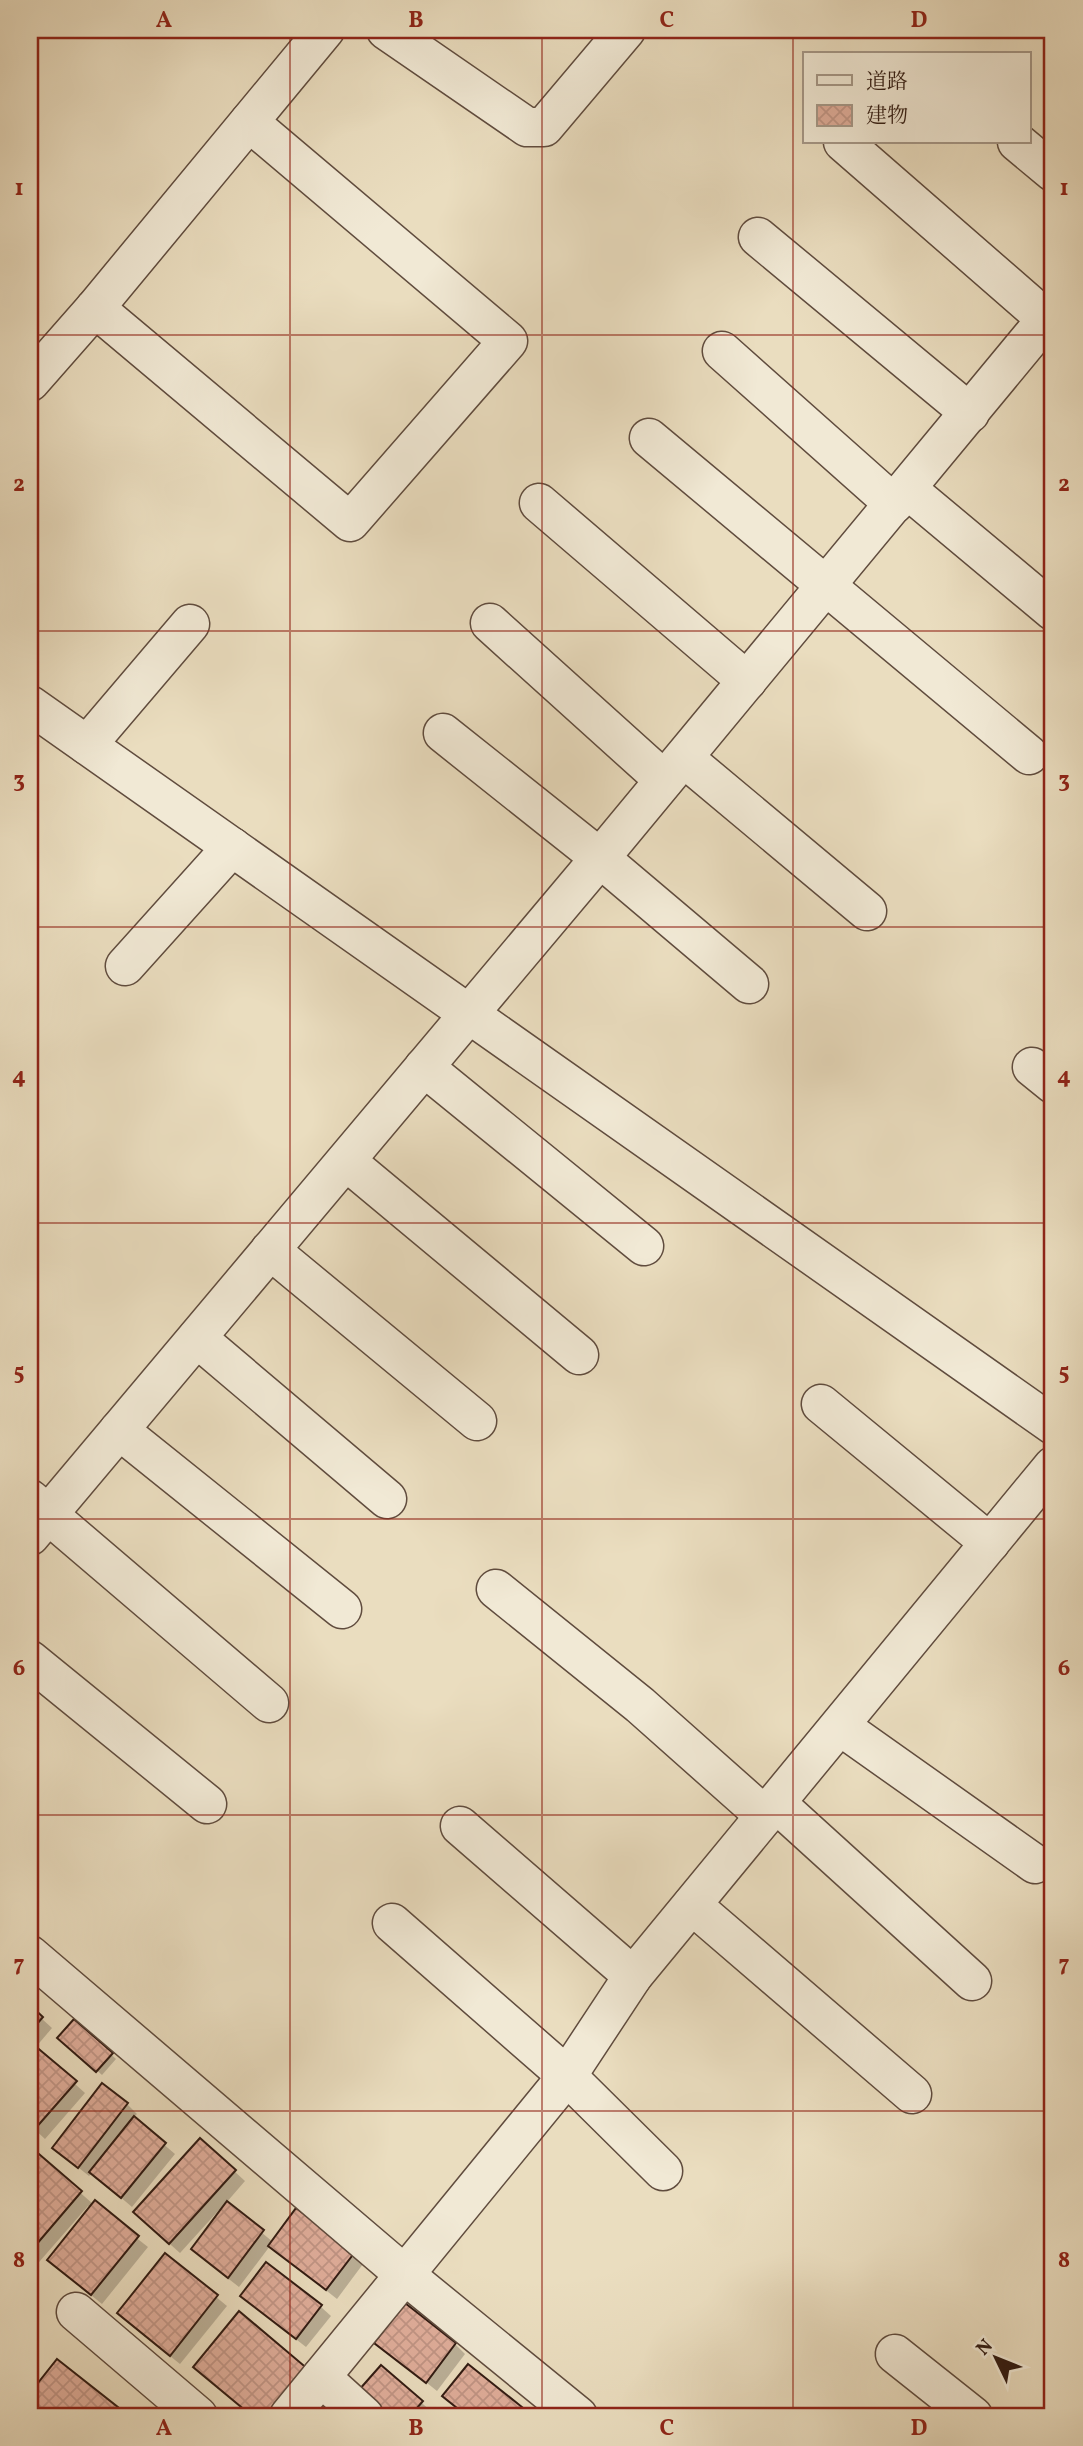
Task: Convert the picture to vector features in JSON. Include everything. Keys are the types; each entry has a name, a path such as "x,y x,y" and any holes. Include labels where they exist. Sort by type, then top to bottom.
{"street":[{"path":"30,382 95,308 325,30"},
{"path":"386,30 527,127 544,127 626,30"},
{"path":"95,308 350,522 508,341 249,121"},
{"path":"270,1703 36,1517 119,1430 197,1338 1051,318 845,144"},
{"path":"1019,144 1053,172"},
{"path":"758,237 970,413"},
{"path":"722,351 901,497 1053,611"},
{"path":"649,438 1029,755"},
{"path":"539,503 747,681"},
{"path":"490,623 674,769 867,911"},
{"path":"87,745 190,624"},
{"path":"30,705 1053,1424"},
{"path":"443,733 600,858 749,984"},
{"path":"125,965 232,847"},
{"path":"424,1067 644,1246"},
{"path":"346,1161 579,1355"},
{"path":"271,1250 477,1421"},
{"path":"197,1338 387,1499"},
{"path":"821,1404 990,1543"},
{"path":"119,1430 342,1608"},
{"path":"289,2416 567,2076 633,1976 1053,1466"},
{"path":"496,1589 771,1810 972,1980"},
{"path":"30,1660 207,1804"},
{"path":"840,1726 1035,1864"},
{"path":"460,1826 633,1976"},
{"path":"692,1905 912,2094"},
{"path":"392,1923 567,2076 663,2171"},
{"path":"30,1955 405,2275 538,2403 578,2416"},
{"path":"76,2312 198,2416"},
{"path":"895,2354 973,2416"},
{"path":"321,2377 364,2416"}],"building":[{"path":"30,2005 43,2017 30,2032"},
{"path":"74,2019 113,2053 96,2072 57,2038"},
{"path":"34,2045 77,2081 34,2130 30,2126 30,2050"},
{"path":"102,2083 128,2103 78,2168 52,2148"},
{"path":"134,2116 166,2143 121,2198 89,2172"},
{"path":"200,2138 236,2170 169,2244 133,2212"},
{"path":"32,2148 82,2191 30,2252 30,2151"},
{"path":"95,2200 139,2236 91,2295 47,2260"},
{"path":"227,2201 264,2230 228,2278 191,2249"},
{"path":"296,2208 355,2252 326,2290 268,2246"},
{"path":"165,2253 218,2295 170,2356 117,2313"},
{"path":"266,2262 322,2305 296,2339 240,2296"},
{"path":"405,2303 456,2343 426,2383 374,2343"},
{"path":"239,2311 309,2370 270,2416 252,2416 193,2367"},
{"path":"57,2359 119,2408 112,2416 30,2416 30,2393"},
{"path":"468,2364 522,2407 514,2416 467,2416 442,2396"},
{"path":"381,2365 423,2401 410,2416 371,2416 351,2399"}]}
